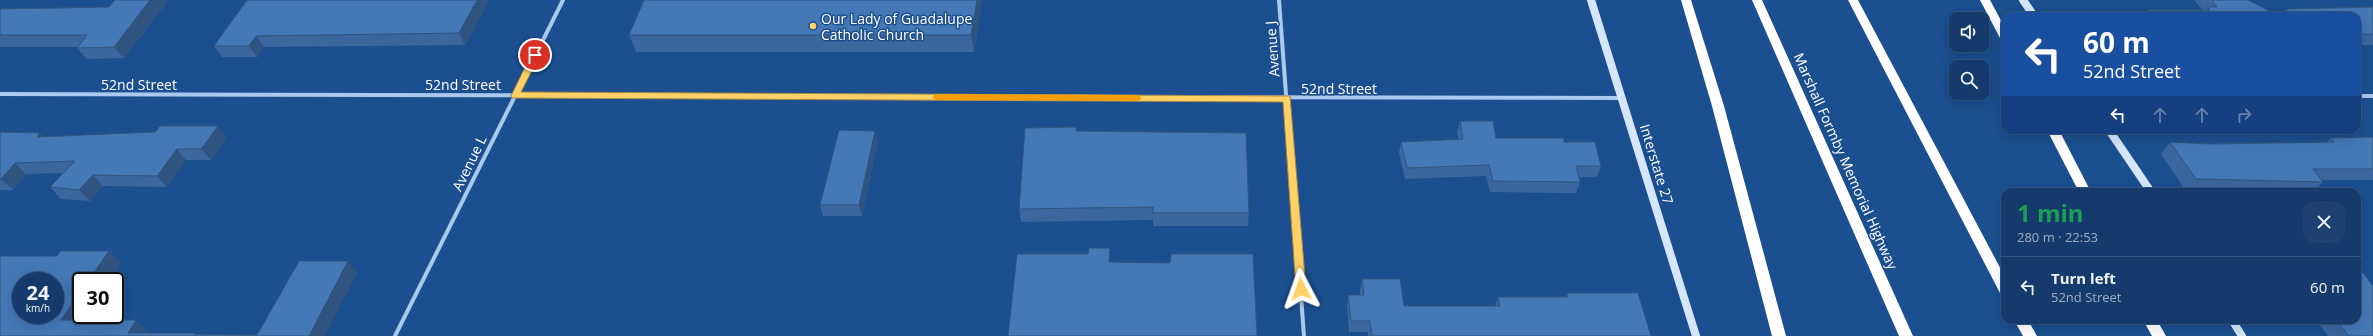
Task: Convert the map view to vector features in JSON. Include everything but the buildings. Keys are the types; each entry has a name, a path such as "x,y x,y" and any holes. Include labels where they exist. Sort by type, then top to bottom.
{"highway":[{"path":"1686,0 1718,106 1779,336"},
{"name":"Marshall Formby Memorial Highway","path":"1757,0 1906,336"},
{"path":"1853,0 2001,281"},
{"path":"1985,0 2001,30"},
{"path":"2055,134 2083,188"},
{"path":"2023,324 2030,336"},
{"path":"2152,324 2159,336"}],"main road":[{"name":"Interstate 27","path":"1591,0 1696,336"},
{"path":"2023,0 2031,12"},
{"path":"2112,134 2148,188"},
{"path":"2234,324 2242,336"}],"street":[{"name":"Avenue L","path":"395,336 562,0"},
{"name":"Avenue J","path":"1279,0 1304,336"},
{"name":"52nd Street","path":"0,94 1622,98"},
{"path":"2361,96 2373,96"}],"slow traffic":[{"path":"936,97 1138,98"}],"place":[{"name":"Our Lady of Guadalupe Catholic Church","path":"813,26"}],"route":[{"path":"535,55 515,96 1287,98 1301,289"}]}
